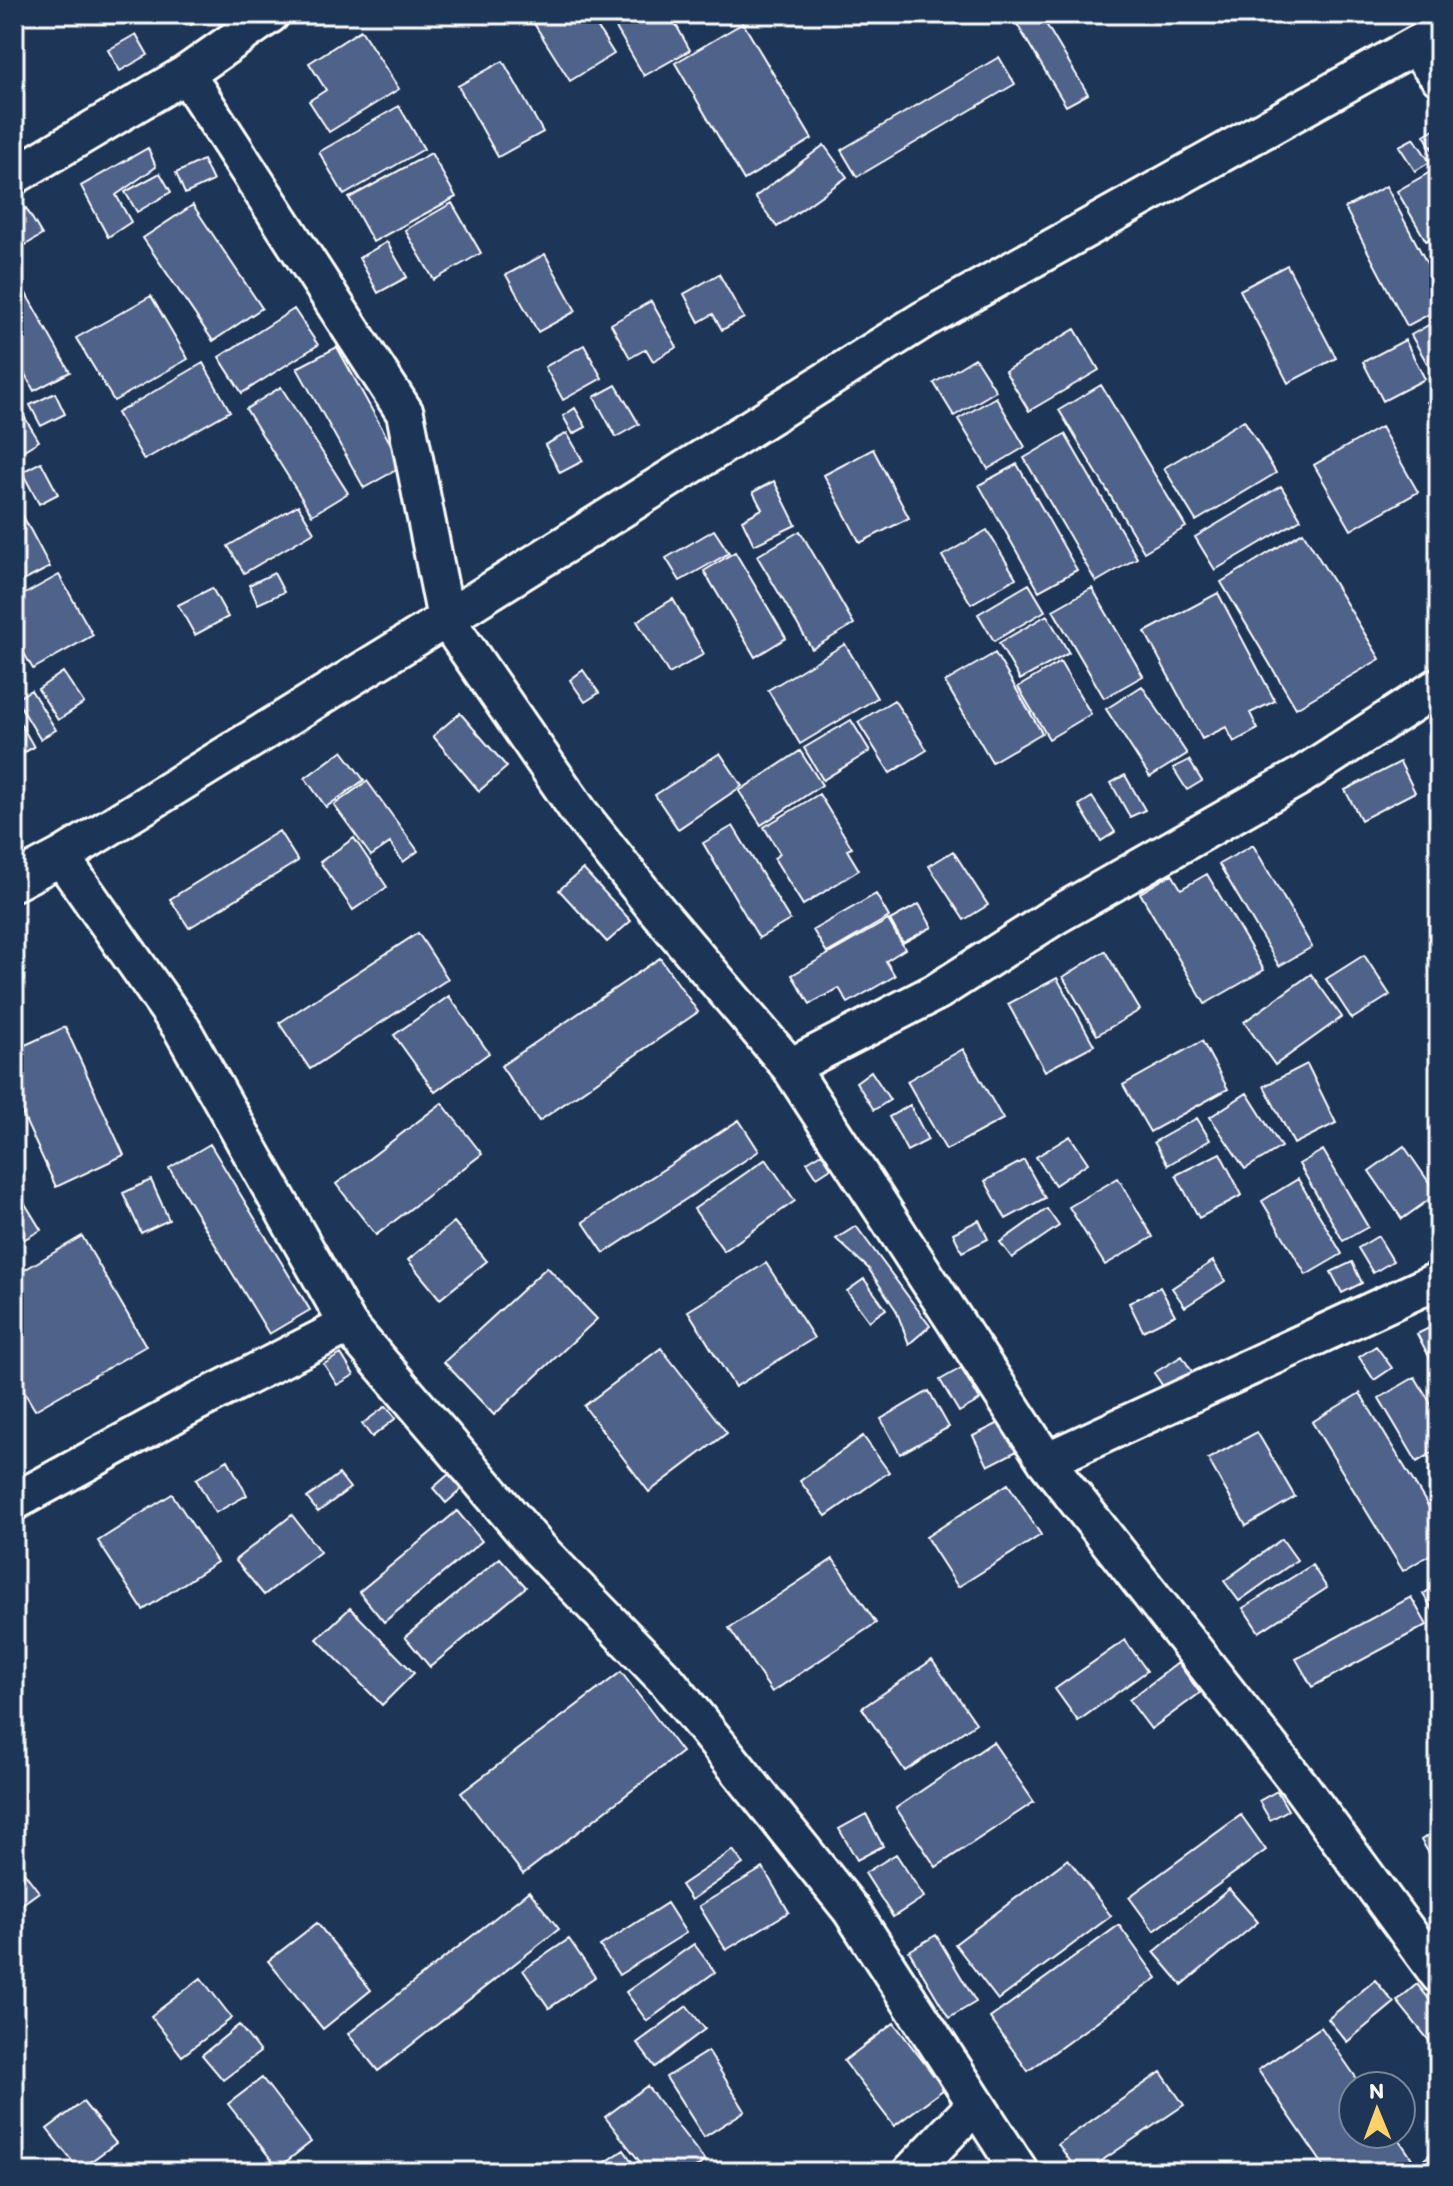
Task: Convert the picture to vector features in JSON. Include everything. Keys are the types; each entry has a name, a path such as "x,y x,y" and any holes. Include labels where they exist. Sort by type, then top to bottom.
{"street":[{"path":"15,174 186,74 271,14"},
{"path":"14,882 61,857 446,619 923,320 1427,40 1439,77"},
{"path":"186,74 405,413 446,619 579,812 656,909 790,1067 1046,1461 1299,1784 1439,1975"},
{"path":"790,1067 938,991 1055,916 1299,777 1439,686"},
{"path":"61,857 182,1029 348,1325 539,1549 668,1682 851,1910 1020,2172"},
{"path":"1046,1461 1439,1280"},
{"path":"14,1502 195,1403 348,1325"},
{"path":"911,2172 976,2104"}],"building":[{"path":"185,14 212,14 191,25"},
{"path":"528,14 589,14 614,54 570,81"},
{"path":"608,14 670,14 690,50 644,76"},
{"path":"1040,14 1088,94 1066,106 1017,24"},
{"path":"743,23 812,139 744,180 675,63"},
{"path":"361,30 399,89 329,132 309,101 326,90 309,63"},
{"path":"136,34 148,55 120,71 108,50"},
{"path":"999,57 1015,84 857,177 841,150"},
{"path":"503,61 543,132 498,157 458,86"},
{"path":"399,106 424,149 344,195 319,152"},
{"path":"1439,126 1439,160 1424,135"},
{"path":"1414,138 1430,162 1415,171 1399,146"},
{"path":"824,145 847,177 777,227 755,197"},
{"path":"148,148 156,167 116,195 131,222 108,237 81,186"},
{"path":"431,153 456,197 373,242 349,198"},
{"path":"203,160 213,181 185,194 176,173"},
{"path":"1439,167 1439,234 1426,241 1397,191"},
{"path":"160,173 171,192 137,212 125,192"},
{"path":"1386,186 1439,286 1439,309 1407,326 1345,208"},
{"path":"452,203 481,253 434,280 405,230"},
{"path":"193,205 262,308 213,341 143,238"},
{"path":"26,208 42,235 17,250 14,244 14,215"},
{"path":"387,242 407,277 378,293 359,258"},
{"path":"545,254 576,311 538,332 506,275"},
{"path":"1287,265 1336,358 1288,383 1240,290"},
{"path":"719,274 744,318 722,330 713,314 699,322 684,294"},
{"path":"19,281 70,372 34,391 14,354 14,284"},
{"path":"151,296 188,359 114,401 76,338"},
{"path":"651,301 677,347 653,361 646,349 630,358 611,324"},
{"path":"294,309 318,345 242,393 219,357"},
{"path":"1439,319 1439,368 1432,372 1411,335"},
{"path":"1075,329 1099,370 1029,411 1005,371"},
{"path":"1405,340 1425,379 1383,401 1363,362"},
{"path":"584,345 602,378 563,400 545,367"},
{"path":"337,347 403,466 364,488 297,368"},
{"path":"975,358 996,391 954,416 934,383"},
{"path":"203,363 230,411 144,460 117,413"},
{"path":"616,385 639,424 616,437 594,397"},
{"path":"1101,385 1186,527 1144,552 1059,410"},
{"path":"281,387 348,493 312,515 246,409"},
{"path":"55,393 65,414 41,426 30,405"},
{"path":"1439,394 1439,420 1427,402"},
{"path":"996,397 1025,447 988,469 958,419"},
{"path":"14,400 39,441 14,456"},
{"path":"575,408 586,427 573,434 563,416"},
{"path":"1244,420 1276,473 1196,521 1164,468"},
{"path":"1381,427 1418,492 1351,530 1314,465"},
{"path":"567,433 583,461 560,473 545,445"},
{"path":"1065,434 1137,558 1096,582 1024,458"},
{"path":"873,449 909,518 860,543 824,475"},
{"path":"41,462 58,494 39,504 22,472"},
{"path":"1017,464 1077,570 1039,591 979,485"},
{"path":"774,481 796,525 754,545 742,520 762,509 753,492"},
{"path":"1281,486 1301,519 1215,570 1195,537"},
{"path":"14,499 50,567 14,586"},
{"path":"298,505 314,532 244,573 228,546"},
{"path":"714,530 729,553 680,581 666,558"},
{"path":"987,530 1016,578 971,604 942,556"},
{"path":"800,531 854,624 812,649 757,556"},
{"path":"1303,532 1380,659 1296,708 1221,582"},
{"path":"735,552 786,638 755,657 704,571"},
{"path":"274,573 284,592 258,604 249,585"},
{"path":"59,575 93,635 33,669 14,636 14,600"},
{"path":"1029,584 1045,611 994,641 978,614"},
{"path":"212,588 228,617 195,635 178,605"},
{"path":"1092,588 1143,676 1104,698 1053,610"},
{"path":"1218,593 1275,701 1250,713 1258,729 1234,742 1226,727 1202,739 1145,632"},
{"path":"673,599 704,654 669,674 637,621"},
{"path":"1047,615 1069,653 1020,680 999,643"},
{"path":"845,644 877,698 800,744 768,690"},
{"path":"995,653 1042,733 992,762 945,682"},
{"path":"1060,662 1091,714 1049,739 1018,687"},
{"path":"583,670 599,693 585,702 570,680"},
{"path":"63,672 84,703 58,720 38,689"},
{"path":"1142,686 1187,754 1150,777 1106,709"},
{"path":"31,690 56,730 40,739 16,699"},
{"path":"894,700 927,750 890,773 858,722"},
{"path":"460,713 507,767 479,791 433,736"},
{"path":"14,715 34,747 14,758"},
{"path":"851,720 870,751 823,780 804,748"},
{"path":"342,751 364,780 326,807 305,778"},
{"path":"800,751 822,785 761,825 739,791"},
{"path":"720,753 742,786 678,829 655,795"},
{"path":"1189,760 1202,781 1187,790 1173,768"},
{"path":"1400,762 1415,792 1361,820 1345,790"},
{"path":"1125,775 1145,810 1130,817 1111,783"},
{"path":"367,781 418,851 403,862 390,843 371,856 334,805"},
{"path":"819,794 852,848 847,850 859,870 803,905 774,858 780,854 764,827"},
{"path":"1092,797 1115,832 1101,841 1079,805"},
{"path":"733,826 790,920 759,938 703,843"},
{"path":"279,831 298,861 189,928 170,899"},
{"path":"354,838 387,887 353,910 320,862"},
{"path":"1253,845 1312,947 1279,966 1219,864"},
{"path":"953,851 988,905 964,920 929,866"},
{"path":"583,869 631,921 607,942 559,890"},
{"path":"1172,874 1181,889 1207,874 1264,970 1205,1004 1140,893"},
{"path":"876,894 889,917 827,953 813,930"},
{"path":"919,904 932,927 903,943 890,920"},
{"path":"888,920 905,949 886,961 895,976 848,1003 839,988 810,1004 792,975"},
{"path":"418,933 448,979 310,1069 279,1023"},
{"path":"1105,951 1140,1010 1097,1035 1063,977"},
{"path":"1364,955 1390,995 1352,1019 1326,979"},
{"path":"660,958 698,1012 539,1121 501,1066"},
{"path":"1311,974 1342,1017 1275,1065 1244,1022"},
{"path":"1057,978 1094,1045 1045,1071 1008,1004"},
{"path":"449,996 489,1053 435,1092 394,1035"},
{"path":"65,1027 124,1155 56,1187 14,1096 14,1050"},
{"path":"1202,1041 1228,1089 1150,1132 1123,1085"},
{"path":"963,1049 1003,1119 946,1150 907,1081"},
{"path":"1307,1064 1336,1123 1294,1144 1264,1086"},
{"path":"871,1071 890,1100 874,1110 856,1082"},
{"path":"1247,1093 1281,1147 1245,1169 1210,1117"},
{"path":"442,1103 482,1154 376,1235 336,1184"},
{"path":"910,1105 928,1140 907,1151 889,1117"},
{"path":"1197,1118 1210,1140 1168,1165 1154,1142"},
{"path":"739,1120 759,1151 604,1253 583,1222"},
{"path":"1070,1136 1088,1163 1055,1185 1036,1157"},
{"path":"210,1144 310,1310 269,1334 169,1168"},
{"path":"1404,1146 1437,1194 1402,1219 1369,1171"},
{"path":"1323,1150 1368,1227 1343,1241 1299,1164"},
{"path":"822,1153 831,1168 817,1177 807,1162"},
{"path":"1220,1153 1242,1195 1199,1218 1176,1175"},
{"path":"766,1159 795,1201 724,1251 694,1209"},
{"path":"1024,1160 1045,1198 1006,1219 985,1181"},
{"path":"1118,1178 1153,1237 1105,1265 1069,1207"},
{"path":"1298,1179 1342,1254 1306,1275 1262,1201"},
{"path":"151,1180 169,1220 141,1233 123,1193"},
{"path":"24,1202 41,1230 14,1245 14,1208"},
{"path":"1047,1209 1059,1226 1012,1258 1000,1242"},
{"path":"979,1220 988,1239 962,1252 953,1233"},
{"path":"454,1222 487,1261 440,1299 408,1260"},
{"path":"856,1226 930,1326 909,1344 896,1310 868,1268 836,1239"},
{"path":"82,1236 146,1346 35,1410 14,1375 14,1276"},
{"path":"1378,1236 1393,1261 1373,1273 1358,1248"},
{"path":"1213,1261 1225,1281 1185,1307 1172,1288"},
{"path":"1352,1262 1362,1283 1342,1293 1331,1272"},
{"path":"766,1263 814,1338 735,1387 688,1311"},
{"path":"547,1267 597,1319 494,1415 444,1362"},
{"path":"864,1279 886,1309 869,1321 847,1291"},
{"path":"1160,1287 1175,1315 1143,1331 1129,1303"},
{"path":"1439,1323 1439,1375 1417,1334"},
{"path":"1376,1346 1392,1368 1374,1380 1359,1357"},
{"path":"661,1348 727,1433 649,1492 584,1406"},
{"path":"341,1354 354,1375 337,1385 324,1364"},
{"path":"1182,1356 1196,1378 1169,1395 1154,1373"},
{"path":"961,1368 980,1400 959,1412 940,1380"},
{"path":"1415,1377 1439,1417 1439,1449 1417,1462 1379,1398"},
{"path":"929,1391 949,1427 900,1454 881,1419"},
{"path":"1360,1393 1439,1524 1439,1549 1403,1571 1312,1422"},
{"path":"386,1406 396,1418 372,1437 362,1424"},
{"path":"1003,1421 1017,1451 988,1466 973,1436"},
{"path":"1257,1432 1295,1497 1246,1526 1208,1459"},
{"path":"863,1436 889,1472 826,1516 800,1481"},
{"path":"228,1460 247,1495 215,1513 196,1479"},
{"path":"1439,1466 1439,1488 1429,1471"},
{"path":"339,1474 350,1488 318,1512 307,1498"},
{"path":"449,1474 462,1489 446,1503 433,1488"},
{"path":"1008,1484 1041,1535 958,1587 926,1537"},
{"path":"172,1494 217,1562 143,1610 98,1541"},
{"path":"457,1511 482,1541 384,1622 359,1592"},
{"path":"292,1515 320,1552 264,1595 235,1560"},
{"path":"1282,1539 1297,1560 1239,1601 1224,1581"},
{"path":"500,1558 526,1587 430,1667 405,1637"},
{"path":"833,1559 876,1623 772,1692 729,1628"},
{"path":"1312,1565 1327,1588 1259,1632 1243,1608"},
{"path":"1439,1584 1439,1620 1423,1594"},
{"path":"1411,1597 1427,1625 1312,1687 1296,1659"},
{"path":"350,1608 414,1673 382,1705 317,1639"},
{"path":"1125,1640 1147,1671 1078,1721 1055,1689"},
{"path":"932,1660 976,1723 905,1771 862,1708"},
{"path":"1178,1663 1200,1693 1151,1729 1129,1700"},
{"path":"621,1672 682,1752 523,1874 461,1793"},
{"path":"993,1742 1034,1802 936,1867 896,1808"},
{"path":"1277,1791 1288,1810 1270,1820 1259,1801"},
{"path":"866,1814 883,1846 857,1860 839,1829"},
{"path":"1241,1815 1266,1850 1154,1931 1129,1897"},
{"path":"1439,1828 1439,1870 1421,1840"},
{"path":"733,1850 743,1864 691,1900 681,1885"},
{"path":"896,1854 924,1897 893,1917 865,1873"},
{"path":"14,1859 39,1892 14,1910"},
{"path":"1068,1859 1111,1916 998,2000 955,1944"},
{"path":"763,1868 789,1912 726,1950 699,1906"},
{"path":"1229,1889 1258,1922 1182,1985 1154,1952"},
{"path":"529,1891 559,1929 378,2071 348,2034"},
{"path":"667,1903 686,1933 619,1975 600,1946"},
{"path":"317,1923 371,1990 323,2029 268,1961"},
{"path":"1119,1925 1157,1978 1028,2071 990,2018"},
{"path":"936,1935 976,2002 949,2018 909,1951"},
{"path":"569,1939 595,1977 549,2008 523,1970"},
{"path":"694,1944 715,1972 647,2021 626,1992"},
{"path":"201,1978 232,2018 182,2056 151,2016"},
{"path":"1375,1980 1394,2003 1347,2042 1328,2019"},
{"path":"1417,1984 1439,2011 1439,2053 1397,2001"},
{"path":"687,2006 705,2029 655,2067 637,2043"},
{"path":"894,2023 944,2089 894,2126 844,2061"},
{"path":"239,2025 260,2052 223,2080 202,2055"},
{"path":"1321,2027 1351,2070 1337,2070 1337,2150 1406,2150 1415,2163 1402,2172 1328,2172 1258,2070"},
{"path":"708,2051 745,2111 704,2137 666,2077"},
{"path":"1161,2072 1184,2105 1085,2172 1078,2172 1058,2144"},
{"path":"262,2078 311,2142 278,2168 228,2104"},
{"path":"647,2086 705,2161 690,2172 648,2172 605,2117"},
{"path":"83,2102 116,2143 79,2170 47,2129"},
{"path":"624,2150 639,2172 591,2172"},
{"path":"1432,2153 1439,2162 1439,2170 1419,2172 1415,2167"}]}
